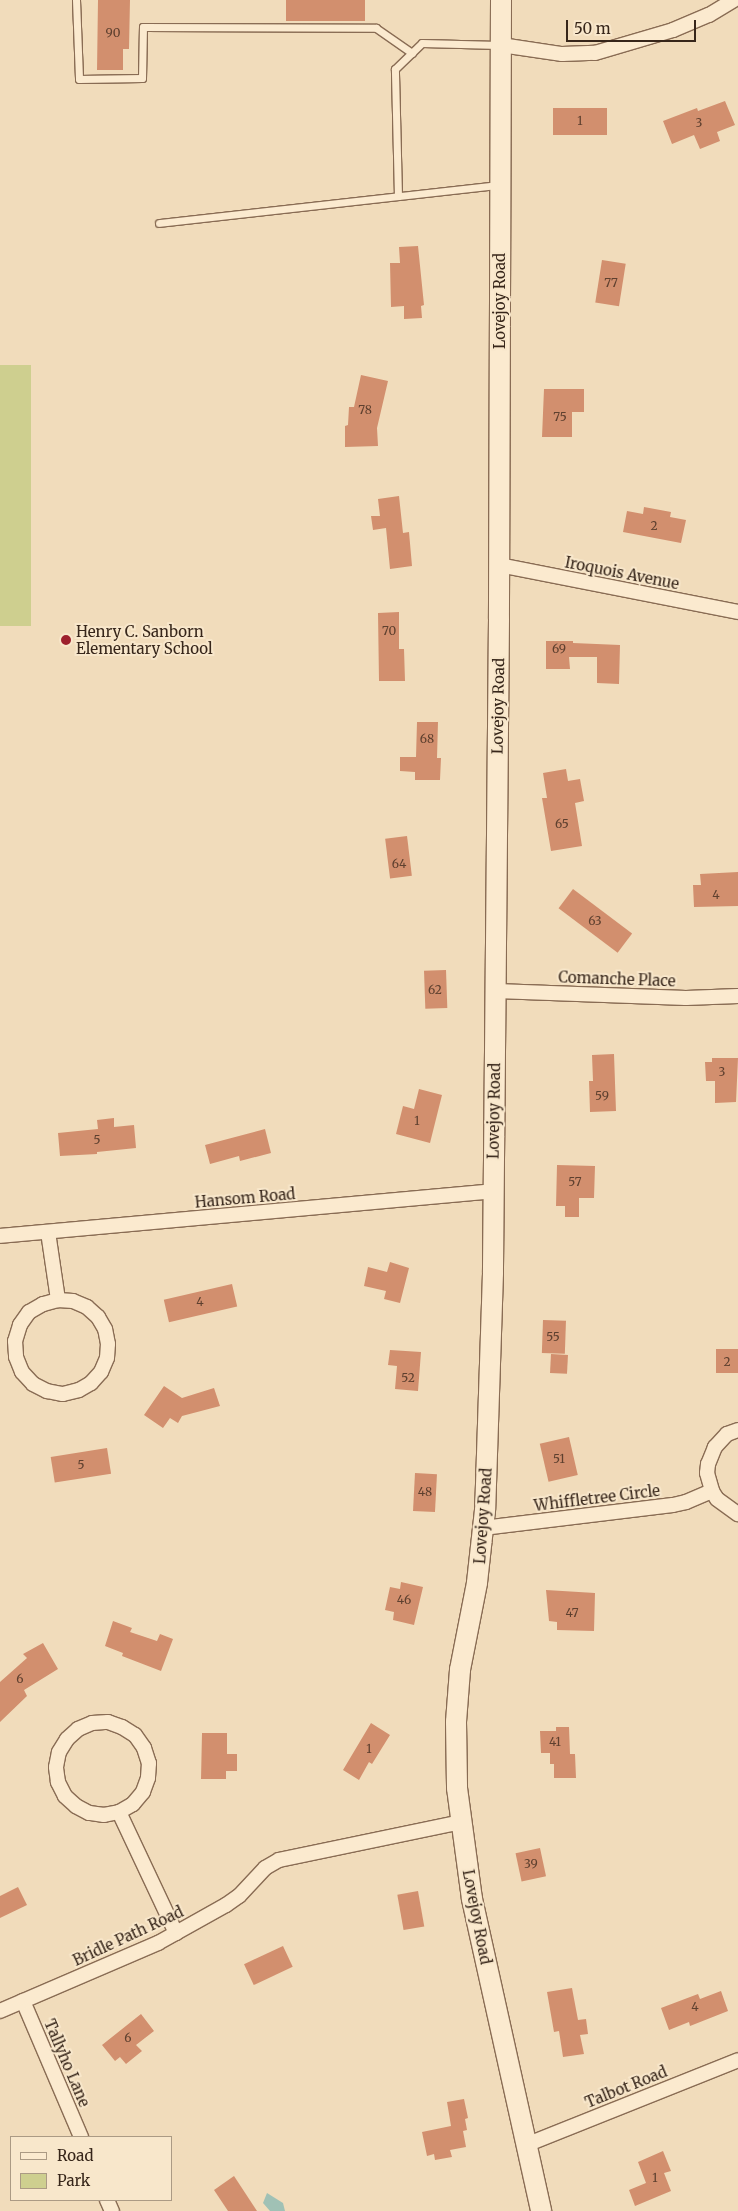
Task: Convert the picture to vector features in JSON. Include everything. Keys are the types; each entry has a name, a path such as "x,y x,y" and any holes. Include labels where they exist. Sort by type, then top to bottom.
{"main road":[{"name":"Lovejoy Road","path":"501,0 494,1191 483,1528 477,1584 460,1670 456,1722 457,1778 472,1899 541,2211"}],"street":[{"path":"501,45 562,54 595,52 673,30 709,15 734,0"},
{"name":"Iroquois Avenue","path":"499,565 738,612"},
{"name":"Comanche Place","path":"496,991 686,998 738,996"},
{"name":"Hansom Road","path":"0,1236 494,1191"},
{"path":"48,1232 58,1300"},
{"path":"58,1300 73,1301 87,1307 98,1317 105,1330 108,1344 107,1358 101,1372 92,1383 79,1390 63,1394 47,1391 33,1384 22,1372 16,1357 15,1341 20,1325 29,1312 43,1304 58,1300"},
{"path":"738,1430 720,1440 711,1455 707,1473 712,1490 724,1506 738,1514"},
{"name":"Whiffletree Circle","path":"483,1528 672,1505 686,1502 712,1490"},
{"path":"108,1722 122,1727 135,1736 146,1755 148,1778 142,1792 132,1804 119,1812 104,1815 89,1813 70,1801 58,1782 56,1767 59,1752 72,1734 92,1723 108,1722"},
{"path":"119,1812 176,1933"},
{"name":"Bridle Path Road","path":"0,2011 158,1943 226,1905 238,1896 266,1868 279,1860 461,1822"},
{"name":"Tallyho Lane","path":"23,2001 81,2136"},
{"name":"Talbot Road","path":"526,2145 738,2060"}],"lane":[{"path":"76,0 79,78 142,78 143,27 376,28 412,53"},
{"path":"398,196 395,69 422,43 501,45"},
{"path":"160,223 500,185"}],"green space":[{"path":"0,365 31,365 31,626 0,626"}],"water":[{"path":"267,2193 283,2203 285,2211 270,2211 263,2203"}],"building":[{"path":"98,0 130,0 129,49 123,49 123,70 97,70"},
{"path":"286,0 365,0 365,21 286,21"},
{"path":"725,101 735,125 717,132 720,141 700,149 694,135 672,144 663,121 697,108 698,111"},
{"path":"553,108 607,108 607,135 553,135"},
{"path":"418,246 424,305 421,306 422,318 404,319 404,306 391,307 390,263 400,263 399,247"},
{"path":"602,260 626,264 619,306 595,302"},
{"path":"361,375 388,381 377,428 378,446 345,447 345,426 348,425 349,407 354,407"},
{"path":"544,389 584,389 584,412 572,412 572,437 542,437"},
{"path":"399,496 403,533 409,532 412,566 390,569 386,528 373,530 371,516 380,516 378,499"},
{"path":"644,507 671,512 670,517 686,520 681,543 623,532 627,511 643,514"},
{"path":"399,612 399,649 404,649 405,681 379,681 378,613"},
{"path":"546,641 620,645 619,684 597,683 597,657 569,657 570,669 546,669"},
{"path":"417,722 438,722 437,758 441,758 440,780 415,780 415,772 400,771 400,757 416,757"},
{"path":"566,769 568,781 580,779 584,801 575,803 582,846 551,851 542,798 547,798 543,773"},
{"path":"407,836 412,876 390,878 385,839"},
{"path":"738,872 738,906 694,907 693,885 701,885 700,874"},
{"path":"573,889 632,934 618,953 559,908"},
{"path":"446,970 447,1008 425,1009 424,971"},
{"path":"614,1054 616,1111 590,1112 589,1081 593,1081 592,1055"},
{"path":"712,1058 738,1058 736,1102 715,1103 715,1081 706,1081 705,1062 712,1062"},
{"path":"419,1089 442,1095 430,1143 396,1134 403,1106 414,1109"},
{"path":"114,1118 114,1127 134,1125 136,1148 97,1152 97,1154 60,1156 58,1133 98,1129 97,1120"},
{"path":"265,1129 271,1153 240,1161 239,1156 210,1164 205,1145"},
{"path":"557,1165 595,1166 594,1198 579,1198 579,1217 565,1217 565,1206 556,1206"},
{"path":"390,1262 409,1268 400,1303 384,1299 386,1291 364,1286 368,1267 387,1272"},
{"path":"232,1284 237,1306 169,1322 164,1300"},
{"path":"543,1320 566,1321 565,1354 542,1353"},
{"path":"716,1349 738,1349 738,1373 716,1373"},
{"path":"390,1350 421,1352 418,1391 395,1389 397,1366 388,1365"},
{"path":"551,1354 568,1355 567,1374 550,1373"},
{"path":"164,1386 182,1398 214,1388 220,1406 182,1416 178,1423 170,1418 163,1428 144,1415"},
{"path":"569,1437 578,1475 549,1482 540,1444"},
{"path":"107,1448 111,1474 55,1483 51,1457"},
{"path":"415,1473 437,1474 435,1512 413,1511"},
{"path":"401,1582 423,1587 414,1625 393,1620 394,1612 385,1610 390,1587 400,1589"},
{"path":"546,1590 595,1593 594,1631 557,1630 557,1622 549,1621"},
{"path":"113,1621 132,1628 130,1632 157,1641 160,1634 173,1639 161,1671 122,1656 123,1653 105,1646"},
{"path":"43,1643 58,1669 24,1690 27,1696 0,1722 0,1682 27,1658 23,1654"},
{"path":"371,1723 390,1735 372,1764 369,1762 359,1780 343,1770"},
{"path":"556,1727 569,1727 570,1754 575,1754 576,1778 554,1778 554,1764 550,1764 550,1753 541,1753 540,1731 556,1731"},
{"path":"202,1733 227,1733 227,1754 237,1754 237,1771 226,1771 226,1779 201,1779"},
{"path":"540,1848 546,1876 522,1882 516,1853"},
{"path":"18,1887 27,1905 0,1918 0,1896"},
{"path":"418,1891 424,1926 404,1930 397,1895"},
{"path":"283,1946 293,1967 254,1985 244,1964"},
{"path":"572,1988 578,2020 586,2019 588,2034 580,2035 584,2054 563,2057 559,2031 554,2032 547,1992"},
{"path":"721,1991 728,2011 690,2026 689,2022 669,2030 661,2008 698,1994 700,1999"},
{"path":"141,2014 154,2031 136,2045 142,2051 126,2064 120,2057 115,2061 102,2045"},
{"path":"464,2099 468,2118 465,2119 467,2130 463,2131 466,2147 450,2150 452,2157 435,2160 434,2154 427,2156 422,2132 451,2126 447,2102"},
{"path":"663,2151 671,2171 664,2173 671,2191 635,2206 629,2190 646,2183 638,2162"},
{"path":"234,2176 257,2211 228,2211 214,2190"}],"place":[{"name":"Henry C. Sanborn Elementary School","path":"66,640"}]}
